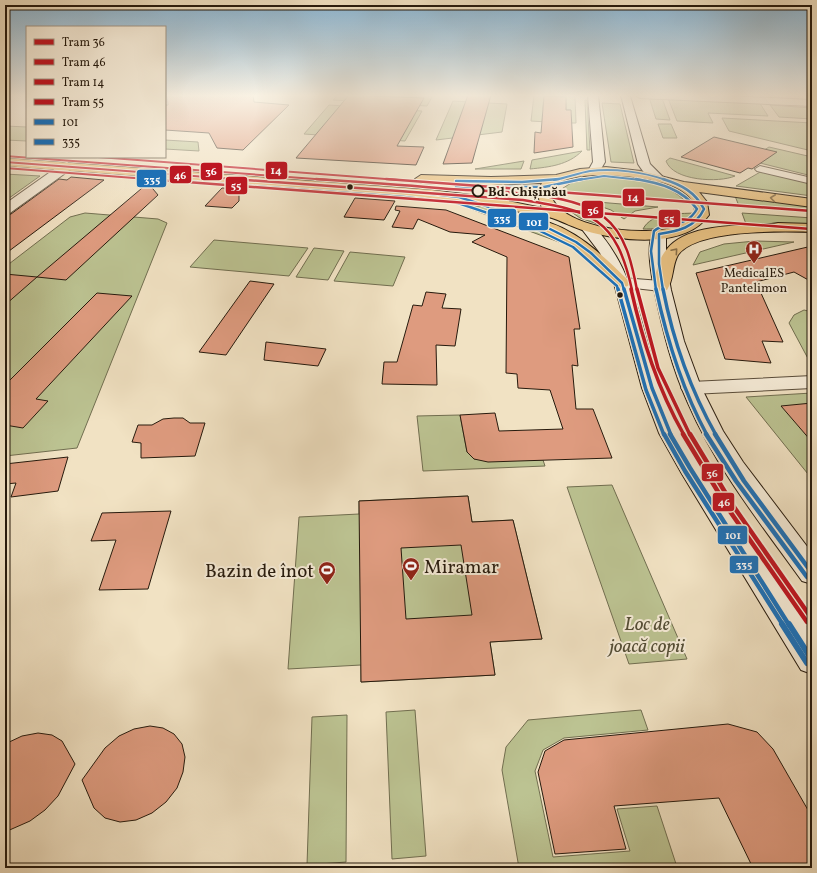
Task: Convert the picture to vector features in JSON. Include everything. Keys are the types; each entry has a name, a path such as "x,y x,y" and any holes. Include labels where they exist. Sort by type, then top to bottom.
{"main road":[{"path":"594,171 599,162 598,136"},
{"path":"635,136 644,164 649,171 658,178"},
{"path":"5,162 398,191 460,197 523,207 558,215 588,228 617,234 659,234 685,228 740,226 812,228"},
{"path":"5,210 67,166"},
{"path":"558,215 548,207 543,196 544,189 556,180 568,175 594,171 629,172 658,178 679,186 812,203"},
{"path":"408,178 484,181 556,180"},
{"path":"679,186 699,200 704,209 699,220 685,228"},
{"path":"460,197 521,216 563,234 591,253 622,283 661,286"},
{"path":"588,228 607,252 622,283 652,388 670,433 690,468 812,660"},
{"path":"661,286 666,265 674,250 692,238 730,231 792,228"},
{"path":"659,234 657,255 661,286 672,332 691,388 712,432 733,466 812,573"},
{"path":"691,388 812,382"}],"street":[{"path":"760,169 812,181"}],"green space":[{"path":"5,136 26,136 26,141 5,140"},
{"path":"329,136 408,136 405,141"},
{"path":"438,136 471,136 436,140"},
{"path":"586,136 589,136 590,150 587,150"},
{"path":"607,136 628,136 634,163 611,162"},
{"path":"662,136 676,136 677,138 663,138"},
{"path":"749,136 812,136 812,151"},
{"path":"166,140 198,142 199,151 166,149"},
{"path":"769,147 812,157 812,176 748,160"},
{"path":"582,151 577,156 565,162 552,166 530,169 532,160"},
{"path":"670,158 735,176 708,180 697,179 677,173 670,168 666,161"},
{"path":"524,161 521,169 475,169"},
{"path":"108,171 393,191 390,196 103,175"},
{"path":"762,171 812,183 812,196 736,186"},
{"path":"5,174 40,176 5,201"},
{"path":"601,177 647,181 669,189 679,195 687,203 557,192 571,183"},
{"path":"735,196 812,206 812,212 739,206"},
{"path":"585,201 658,207 635,211 624,219 611,210"},
{"path":"458,204 486,207 516,217 505,222"},
{"path":"564,207 590,215 606,227 580,218"},
{"path":"85,213 158,219 167,223 77,448 5,456 5,267 70,217"},
{"path":"695,213 690,218 678,225 658,229 643,229 652,219 673,214"},
{"path":"742,213 812,218 812,225 746,224"},
{"path":"521,218 546,229 559,242 510,224"},
{"path":"214,240 308,248 289,276 190,267"},
{"path":"755,241 794,242 693,265 700,252 724,244"},
{"path":"314,248 344,251 328,280 296,277"},
{"path":"350,252 405,257 393,286 334,281"},
{"path":"804,310 812,312 812,366 789,323 794,315"},
{"path":"812,393 812,479 746,397"},
{"path":"460,415 467,452 474,459 543,460 545,466 423,471 417,416"},
{"name":"Loc de joacă copii","path":"612,485 687,659 629,664 567,487"},
{"name":"Miramar","path":"468,496 472,522 513,520 542,639 490,642 495,675 361,682 361,665 288,669 299,517 359,514 359,501"},
{"path":"415,710 426,856 392,859 386,712"},
{"path":"641,710 648,730 564,738 543,750 535,771 553,857 630,851 617,809 657,806 677,867 519,868 502,770 506,747 528,720"},
{"path":"347,715 346,862 307,865 312,717"}],"building":[{"path":"210,136 258,136 243,150 217,148"},
{"path":"315,136 403,136 397,146 424,147 416,165 296,158"},
{"path":"453,136 480,136 472,163 443,164"},
{"path":"535,136 572,136 573,147 534,153"},
{"path":"714,137 777,152 752,169 748,168 740,173 681,157"},
{"path":"71,177 104,180 5,254 5,215 11,214 59,179 67,180"},
{"path":"148,183 158,195 66,280 37,277"},
{"path":"222,188 239,189 239,201 232,208 205,206"},
{"path":"355,198 395,201 384,220 344,217"},
{"path":"396,206 446,210 569,257 580,329 574,329 578,366 572,365 576,409 593,409 612,458 488,462 474,459 467,452 460,415 495,413 499,431 563,429 550,390 518,388 517,374 506,373 507,257 472,242 485,235 450,232 418,219 413,229 392,227 400,211 395,210"},
{"path":"812,246 812,282 794,272 756,282 783,342 762,341 771,363 725,359 696,273"},
{"path":"5,274 37,277 5,305"},
{"path":"250,281 274,284 226,355 199,352"},
{"path":"426,292 446,294 442,308 461,309 455,346 436,345 437,385 382,384 384,362 397,362 413,305 422,306"},
{"path":"97,293 132,296 36,399 48,401 23,428 5,425 5,385"},
{"path":"266,342 326,349 318,366 264,360"},
{"path":"812,403 812,442 781,406"},
{"path":"183,418 190,423 205,423 195,456 141,458 141,443 132,442 138,425 152,425 163,419"},
{"path":"68,457 58,491 11,497 16,483 5,484 5,464"},
{"name":"Miramar","path":"468,496 472,522 513,520 542,639 490,642 495,675 361,682 359,501","holes":["461,545 472,615 406,619 401,548"]},
{"path":"171,511 148,589 99,590 116,540 91,541 102,513"},
{"path":"728,724 757,732 773,749 812,817 812,868 753,868 719,798 614,806 626,849 555,854 538,772 545,751 564,740"},
{"path":"150,726 163,728 174,734 182,744 185,757 183,772 177,788 166,802 152,813 136,820 120,822 105,818 94,808 82,780 105,748 119,736 134,729"},
{"path":"38,733 52,735 62,741 75,764 58,796 45,810 30,821 5,832 5,744 22,736"}],"tram line":[{"name":"36","path":"5,156 26,158"},
{"name":"36","path":"32,158 524,194 560,199 584,206 594,211 604,217 613,226 624,243 631,262 645,324 662,378 698,450 753,536 812,619"},
{"name":"14","path":"111,158 812,211"},
{"name":"46","path":"5,162 523,200 557,205 590,215 607,229 619,248 627,270 650,363 677,423 693,453 729,510 807,622"},
{"name":"55","path":"5,168 811,229"}],"transit line":[{"name":"101","path":"5,162 405,191 459,197 540,224 576,242 591,253 622,283 652,388 670,433 690,468 812,660"},
{"name":"335","path":"5,168 404,197 458,203 538,230 573,247 617,286 646,390 665,436 685,471 807,663"},
{"name":"101","path":"456,181 544,181 592,171 617,171 648,175 664,179 689,190 698,198 704,209 697,221 686,228 659,234 658,254 662,283 668,312 679,351 692,387 707,420 725,451 744,481 812,573"},
{"name":"335","path":"456,187 544,187 580,179 604,176 634,178 650,181 679,192 690,199 697,209 693,216 682,223 657,228 654,231 651,243 656,288 673,356 691,404 710,441 750,501 807,577"}],"place":[{"name":"Bd. Chișinău","path":"478,191"},
{"name":"MedicalES Pantelimon","path":"754,264"},
{"name":"Miramar","path":"411,581"},
{"name":"Bazin de înot","path":"327,585"}]}
